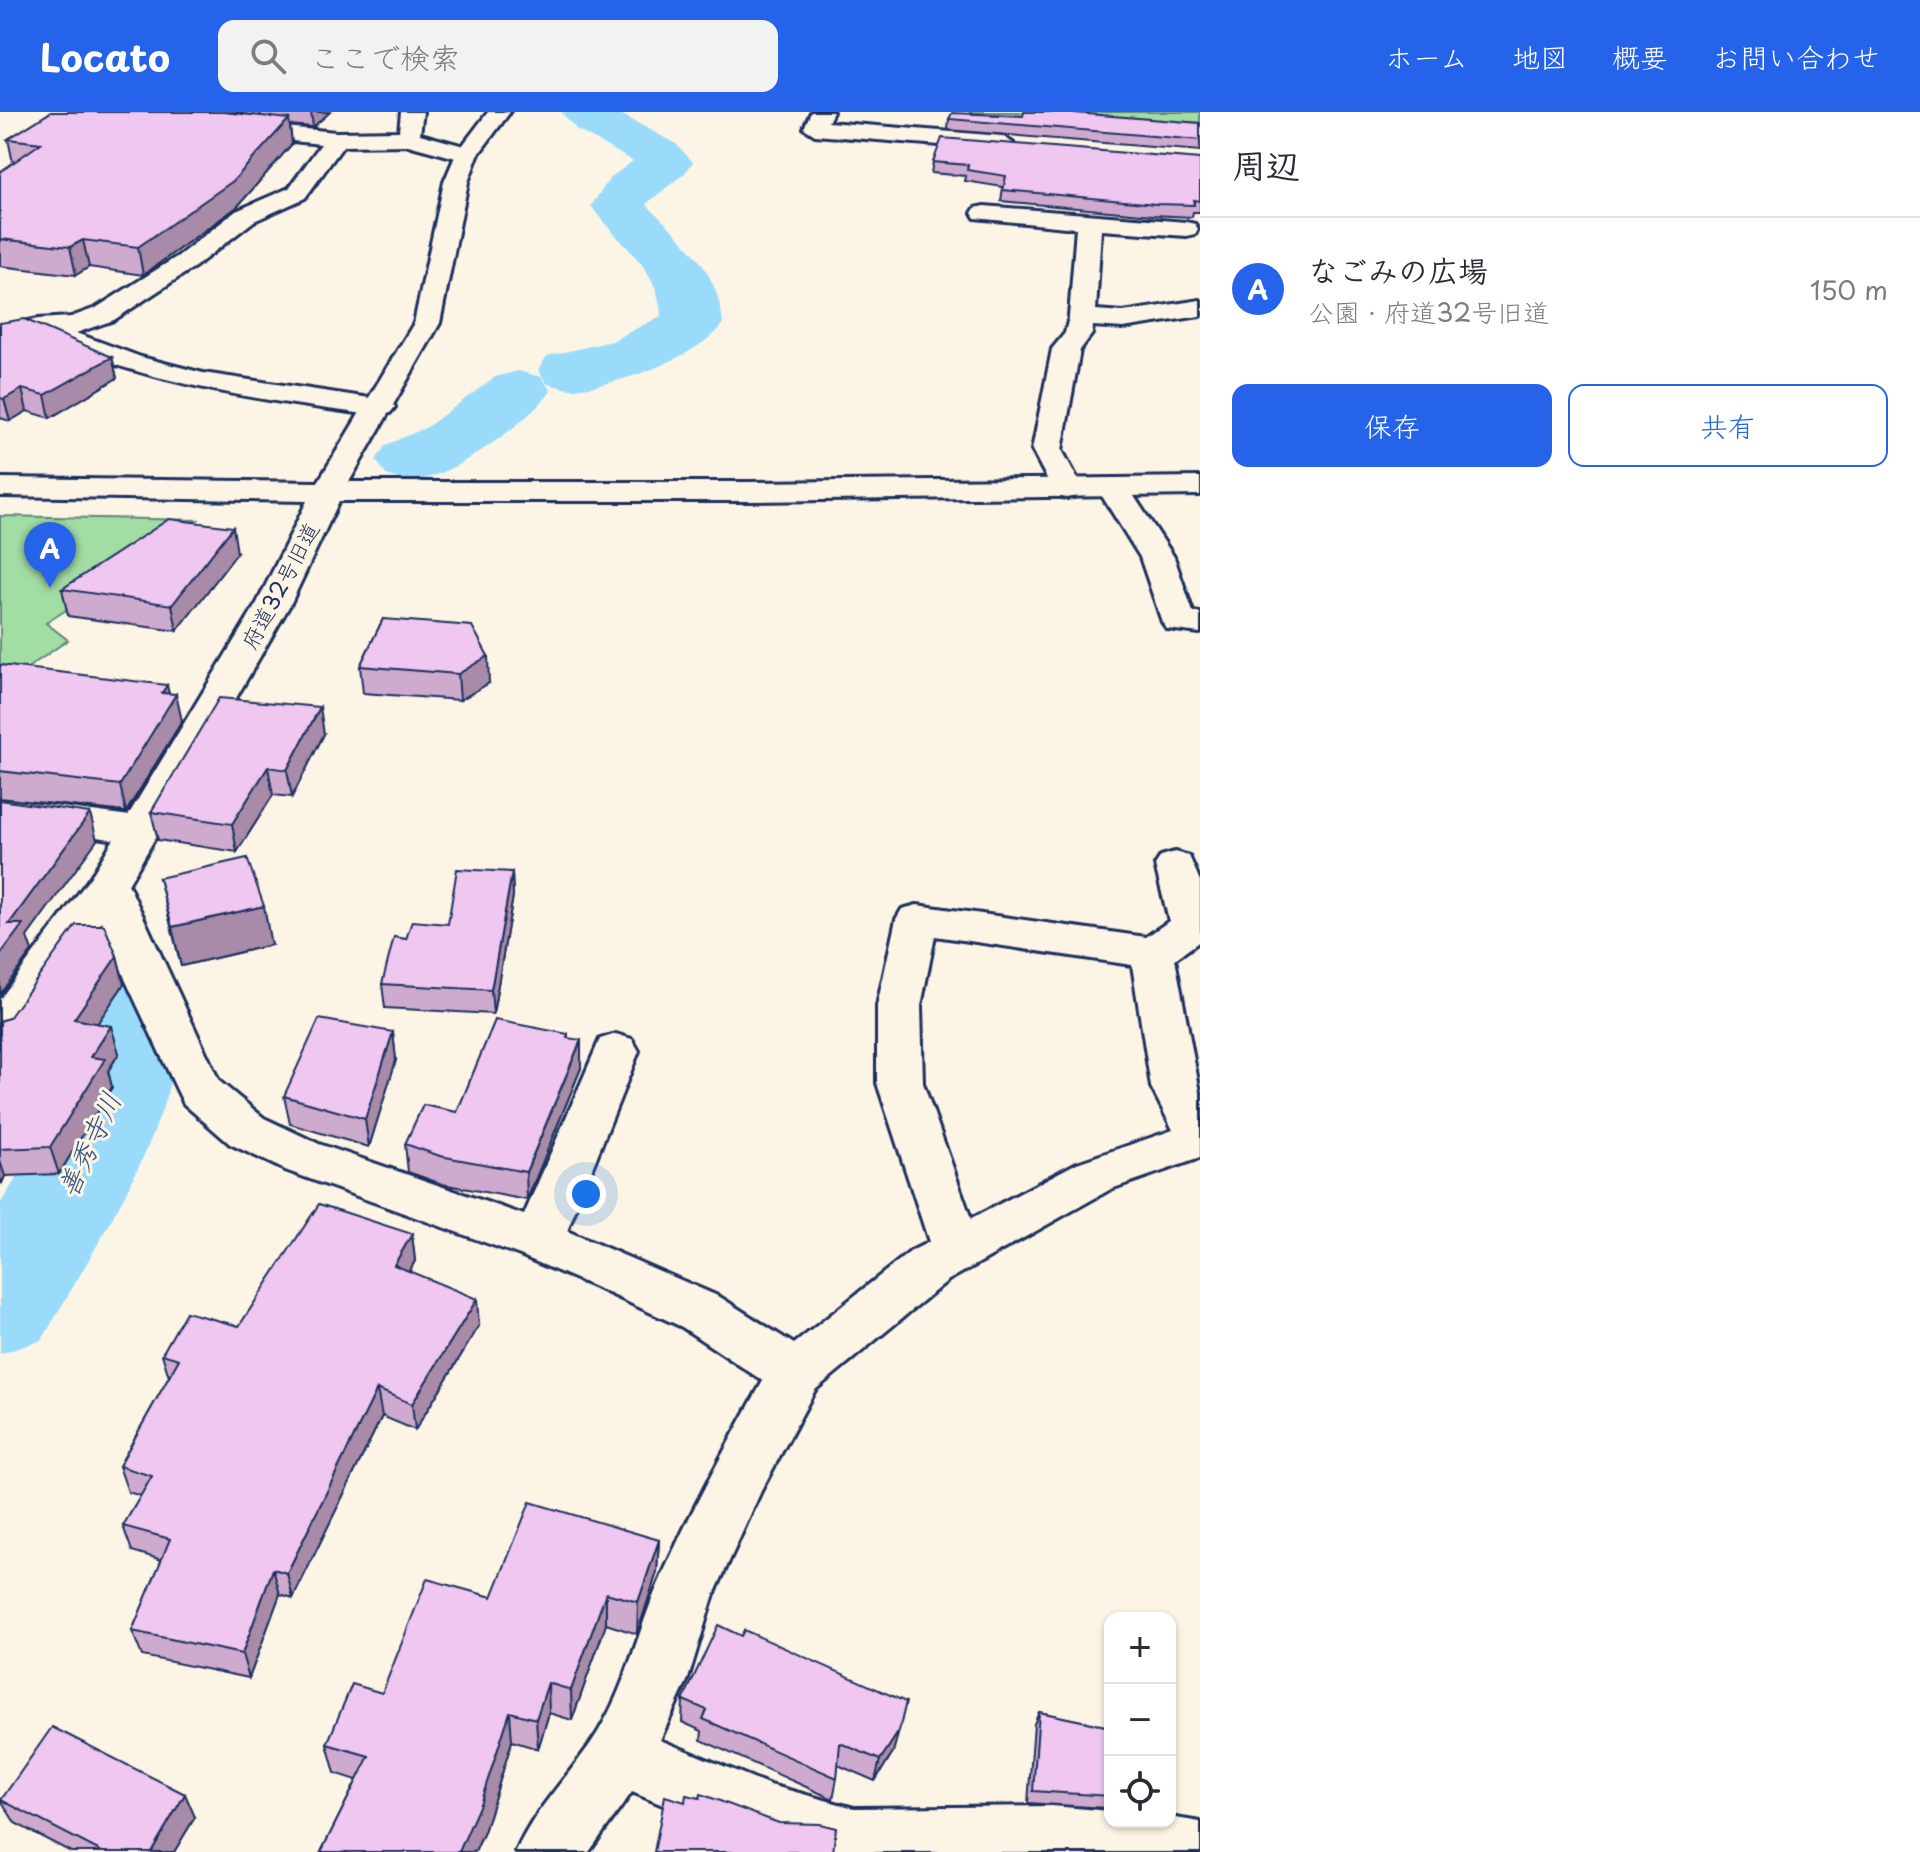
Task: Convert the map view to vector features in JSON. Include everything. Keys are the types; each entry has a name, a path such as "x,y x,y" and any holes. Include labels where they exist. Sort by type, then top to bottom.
{"street":[{"path":"258,112 233,129 336,139 409,138 467,154"},
{"path":"409,138 412,112"},
{"name":"府道32号旧道","path":"0,1032 108,883 274,603 327,493 427,323 456,182 467,154 499,112"},
{"path":"822,112 815,128 1021,145"},
{"path":"0,335 38,327 74,325 105,314 187,261 245,216 297,193 336,139"},
{"path":"957,164 961,140"},
{"path":"988,186 984,218 1089,221 1186,229"},
{"path":"1067,489 1047,450 1066,349 1078,334 1082,317 1089,221"},
{"path":"1082,317 1123,320 1200,308"},
{"path":"0,315 110,356 177,376 231,387 380,407"},
{"path":"0,487 327,493 869,492 1200,486"},
{"path":"1113,488 1157,557 1179,622 1200,623"},
{"path":"0,811 138,830"},
{"path":"957,1251 900,1083 899,1006 917,919 1152,953 1182,935 1190,921 1175,865"},
{"path":"108,883 148,981 201,1092 247,1131 302,1157 372,1179 538,1241 701,1312 796,1374"},
{"path":"549,1852 620,1755 657,1679 691,1582 740,1475 796,1374 929,1266 1094,1176 1197,1143 1174,1087 1152,953"},
{"path":"538,1241 616,1051"},
{"path":"620,1755 770,1818 854,1841 1052,1839 1192,1852"}],"green space":[{"path":"969,112 1200,112 1200,128"},
{"path":"0,516 198,520 155,553 46,623 68,640 0,687"}],"building":[{"path":"51,112 223,112 289,119 233,181 138,247 83,240 70,247 0,239 0,172 41,143 8,139"},
{"path":"1024,112 1200,123 1200,140 949,119 952,113 1023,116"},
{"path":"942,138 1200,159 1200,201 1194,200 1194,205 1156,204 1003,190 1006,176 967,170 968,165 933,162"},
{"path":"24,319 112,357 45,395 22,389 4,399 0,398 0,323"},
{"path":"169,519 233,527 172,605 62,589"},
{"path":"383,619 472,626 488,656 458,674 360,666"},
{"path":"0,665 167,685 162,693 176,694 120,785 0,771"},
{"path":"219,698 320,707 287,770 268,767 232,824 151,812"},
{"path":"0,800 90,813 9,924 23,924 0,955"},
{"path":"247,858 264,906 172,927 159,878"},
{"path":"457,869 512,872 491,990 382,984 394,937 406,939 412,921 448,924"},
{"path":"76,925 104,925 117,956 74,1019 111,1026 91,1057 105,1059 50,1147 0,1149 0,1021 9,1018"},
{"path":"319,1019 393,1032 365,1119 284,1096"},
{"path":"495,1020 568,1034 567,1038 581,1040 526,1172 440,1156 405,1144 423,1105 457,1112"},
{"path":"319,1204 412,1234 394,1265 477,1299 412,1404 377,1389 287,1573 273,1569 242,1654 132,1631 170,1539 123,1526 152,1476 119,1466 179,1359 162,1354 186,1312 239,1326"},
{"path":"530,1502 659,1540 638,1602 606,1593 571,1690 548,1683 536,1719 510,1712 480,1804 459,1852 321,1852 369,1756 327,1744 352,1684 382,1693 427,1579 492,1597"},
{"path":"718,1625 741,1636 744,1630 906,1702 899,1731 880,1760 840,1743 837,1778 703,1719 707,1710 683,1700"},
{"path":"1039,1712 1104,1726 1104,1796 1033,1791"},
{"path":"52,1727 185,1794 151,1852 102,1852 1,1800"},
{"path":"701,1794 779,1823 820,1824 836,1828 833,1852 654,1852 665,1796 685,1802 686,1795 700,1798"}],"waterway":[{"name":"善秀寺川","path":"570,370 634,354 663,342 692,323 689,295 683,280 667,258 618,206 629,189 667,162 585,112"},
{"name":"善秀寺川","path":"411,460 451,441 518,391"},
{"name":"善秀寺川","path":"0,1305 87,1159 115,1093 125,1033 103,971"}],"place":[{"name":"なごみの広場","path":"50,588"}]}
